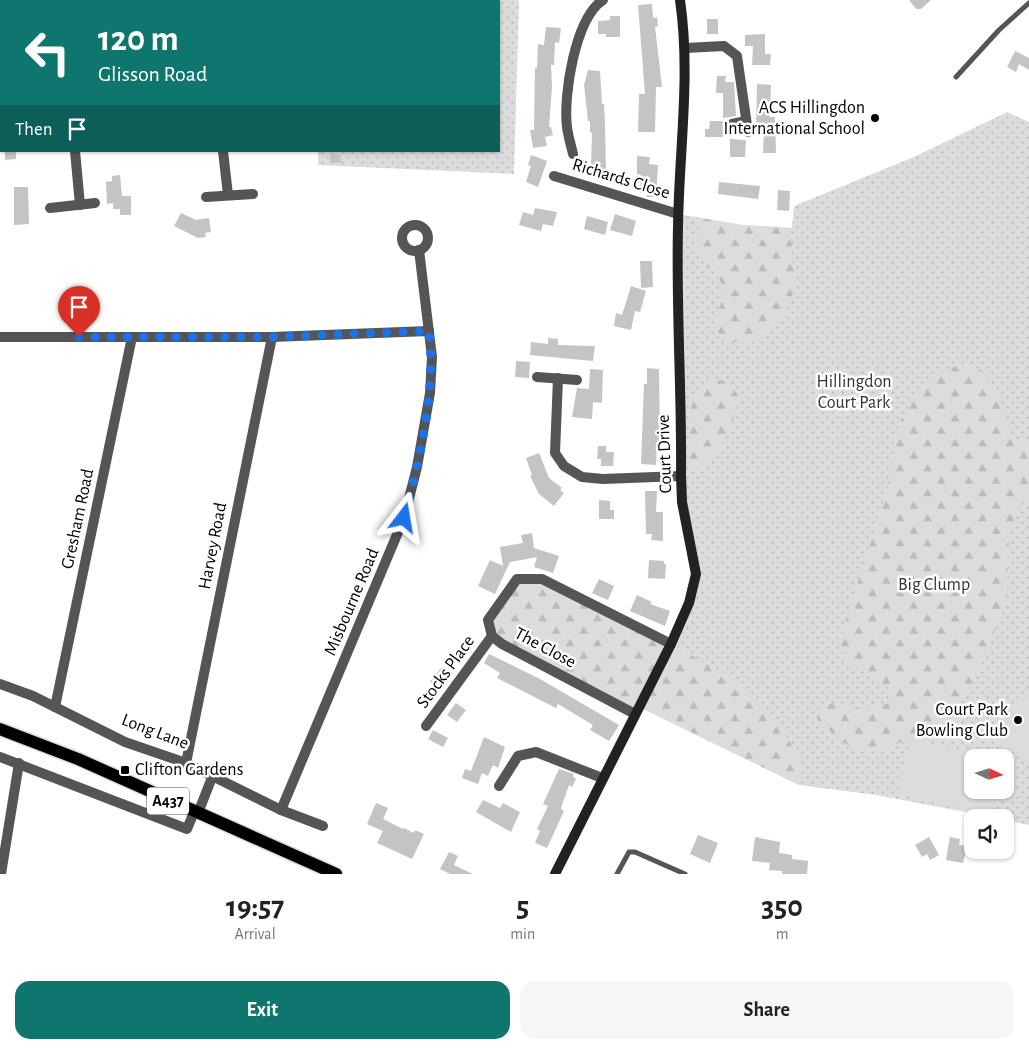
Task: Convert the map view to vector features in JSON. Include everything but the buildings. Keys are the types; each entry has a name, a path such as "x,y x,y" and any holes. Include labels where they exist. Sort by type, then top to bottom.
{"main road":[{"name":"A437","path":"0,729 78,760 336,874"}],"street":[{"path":"573,154 567,126 571,60 583,27 598,3 603,0"},
{"name":"Court Drive","path":"555,874 671,644 689,603 696,574 682,502 681,476 677,316 678,214 684,126 685,48 680,0"},
{"path":"685,48 724,46 736,56 747,127 732,124"},
{"path":"75,152 80,205"},
{"path":"223,152 228,195"},
{"name":"Richards Close","path":"554,176 678,214"},
{"path":"206,197 253,194"},
{"path":"50,208 95,203"},
{"name":"Misbourne Road","path":"281,810 404,518 417,467 430,393 432,357 420,250"},
{"path":"0,337 272,337 429,331"},
{"name":"Gresham Road","path":"55,707 132,337"},
{"name":"Harvey Road","path":"186,763 272,337"},
{"path":"537,377 577,380"},
{"path":"558,378 555,453 564,466 582,477 603,479 681,476"},
{"name":"The Close","path":"635,714 502,644 492,636 488,620 517,578 542,579 671,644"},
{"name":"Stocks Place","path":"426,726 492,636"},
{"name":"Long Lane","path":"0,684 33,696 125,742 186,763 281,810 323,826"},
{"path":"499,786 518,756 536,752 602,778"},
{"path":"0,757 20,763 187,829 213,775"},
{"path":"1,874 20,763"}],"lane":[{"path":"956,77 999,30 1029,3"},
{"path":"617,874 629,852 635,852 685,874"}],"green space":[{"path":"500,0 519,0 514,174 318,165 318,152 500,152"},
{"name":"Hillingdon Court Park","path":"1007,112 1029,122 1029,825 1014,822 1014,809 964,809 964,812 876,795 799,785 638,706 693,588 686,522 678,214 742,225 792,228 794,206 914,157"},
{"path":"701,218 742,225 781,227 791,241 795,278 789,304 775,326 766,335 755,341 744,343 731,341 718,332 716,320 723,291 720,281 703,262 698,252 698,229"},
{"name":"Big Clump","path":"957,366 972,366 988,378 999,398 1011,440 1029,443 1029,498 1024,501 1009,529 1007,598 984,659 963,698 936,732 913,735 885,751 859,752 840,740 817,719 820,711 827,704 838,704 859,709 887,704 890,696 888,687 846,660 841,650 843,629 887,491 899,423 916,395 936,374"},
{"path":"719,380 728,381 740,398 738,407 724,441 717,452 701,469 692,472 687,466 690,414 694,395 702,384"},
{"path":"517,579 542,579 671,644 725,674 764,705 783,730 800,760 799,785 639,707 635,714 502,644 488,620"},
{"name":"Court Park Bowling Club","path":"1021,693 1029,697 1029,760 1014,753 1014,749 1006,749 996,744"},
{"path":"910,739 964,751 964,799 994,799 992,809 964,809 898,794"}],"place":[{"name":"ACS Hillingdon International School","path":"875,118"},
{"name":"Court Park Bowling Club","path":"1018,720"},
{"name":"Clifton Gardens","path":"125,770"}],"route":[{"path":"79,337 272,337 429,331 432,357 430,393 417,467 404,518"}]}
